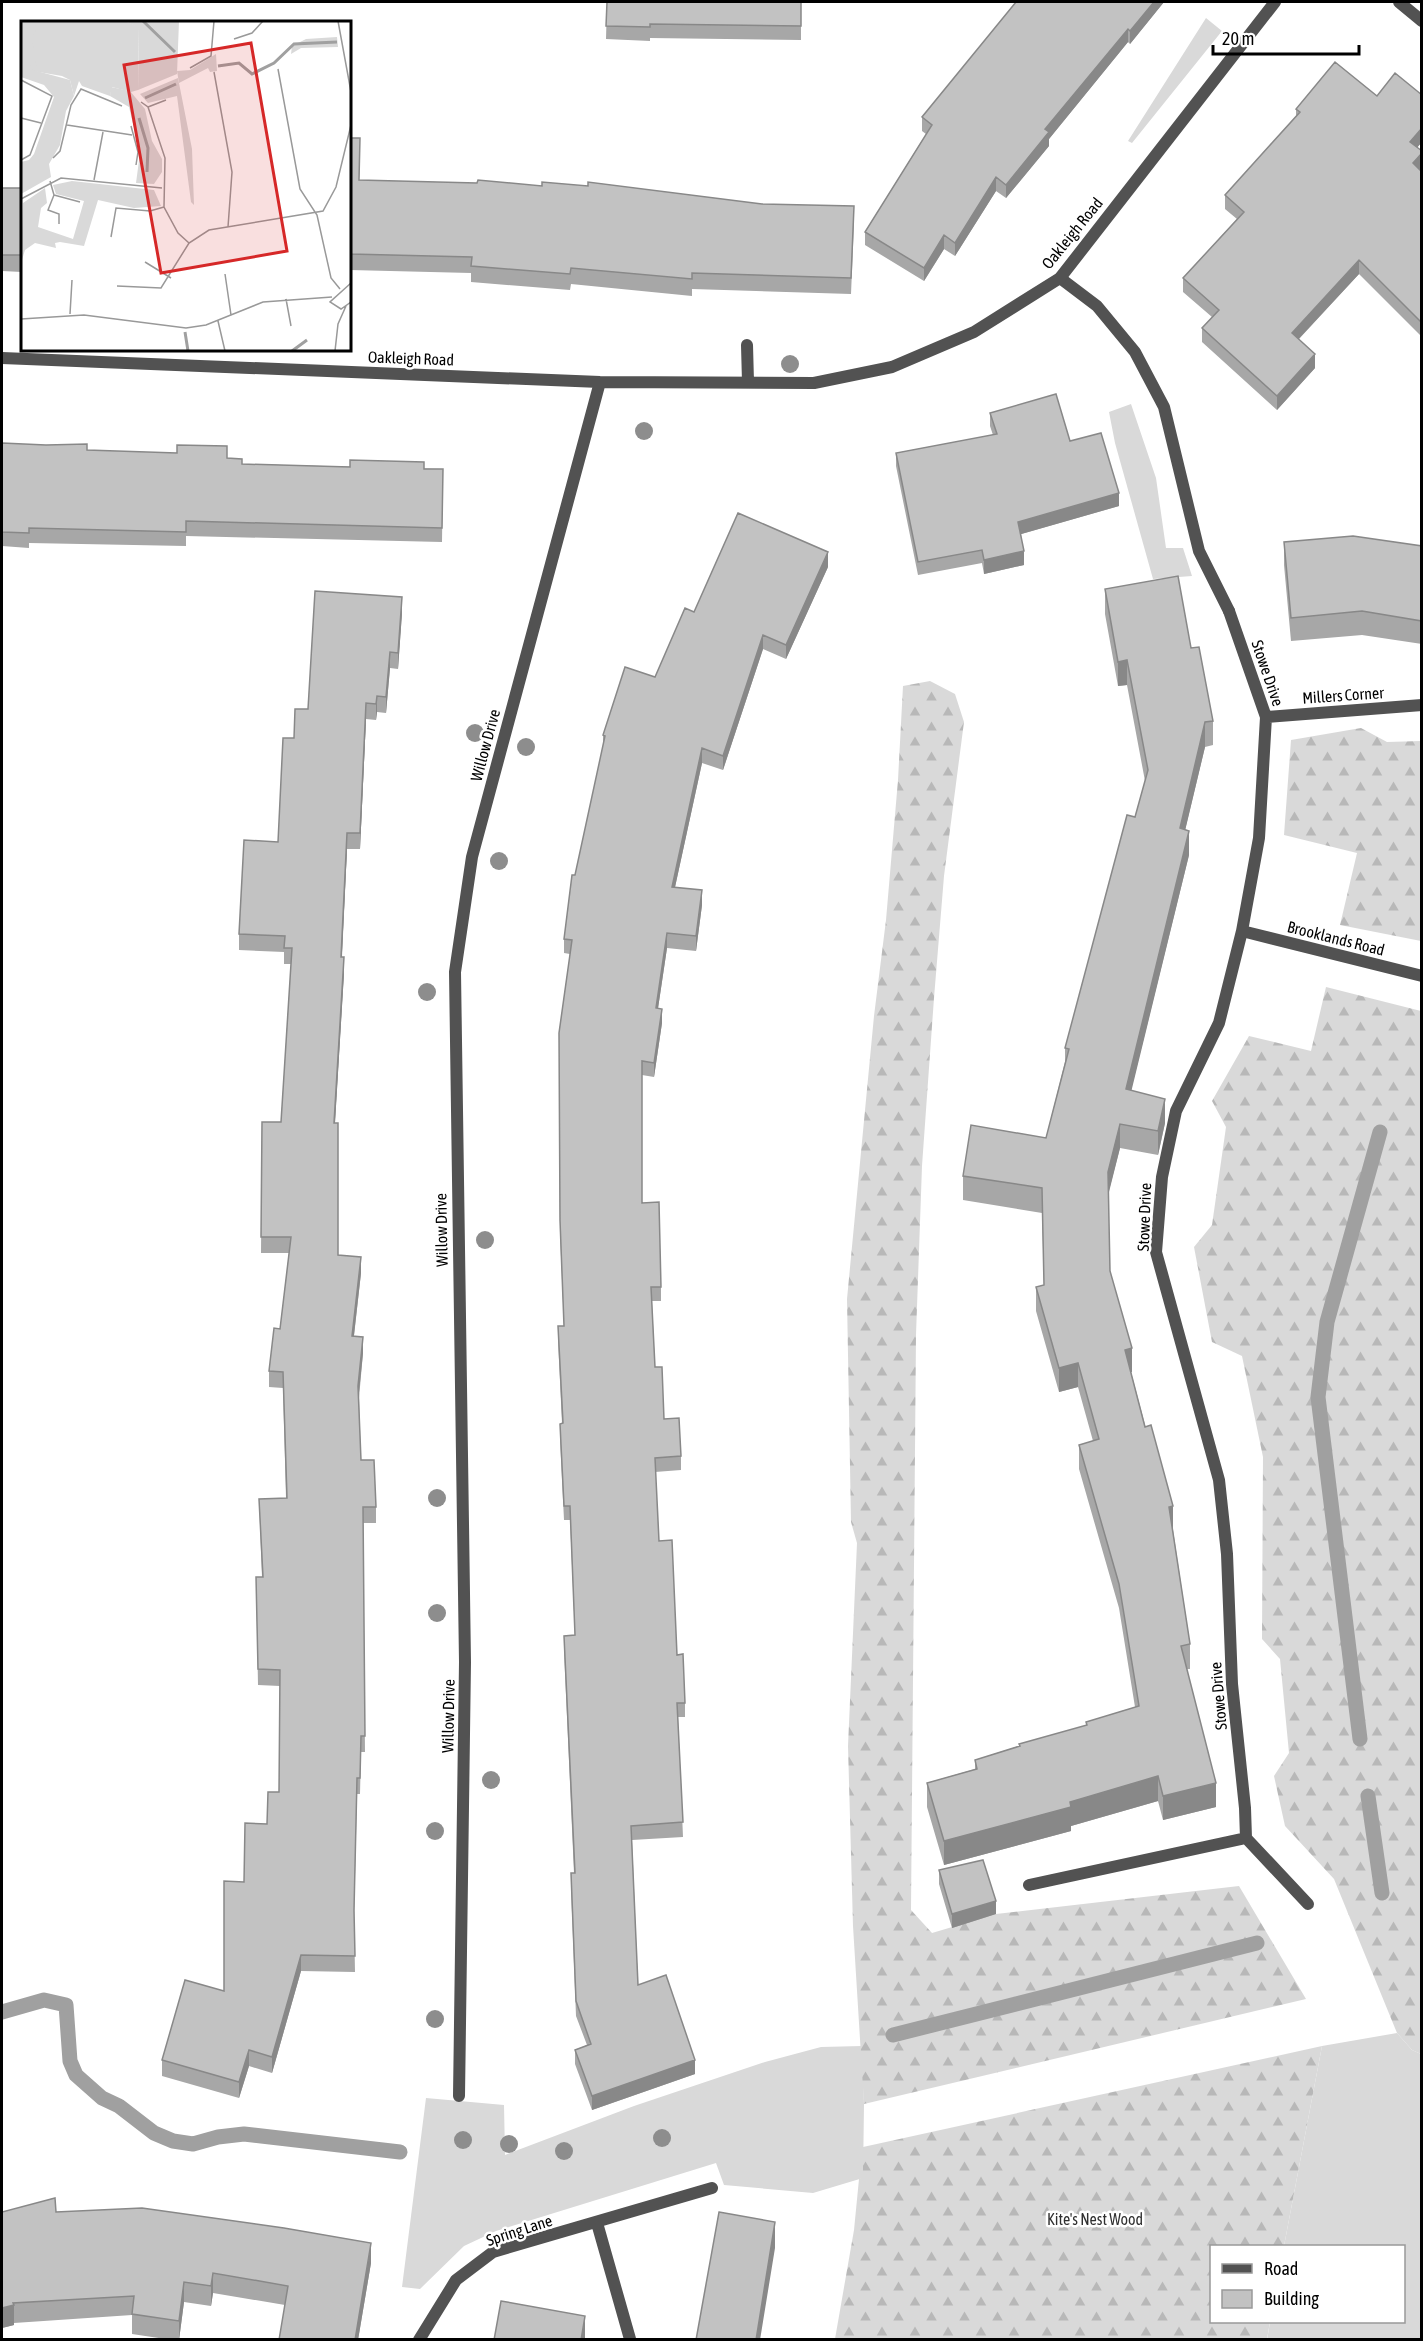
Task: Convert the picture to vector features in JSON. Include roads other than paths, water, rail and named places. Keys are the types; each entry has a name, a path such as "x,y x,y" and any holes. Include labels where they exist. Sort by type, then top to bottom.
{"street":[{"name":"Oakleigh Road","path":"2,358 600,382 814,383 892,367 974,332 1060,278 1275,2"},
{"path":"1399,2 1422,21"},
{"name":"Stowe Drive","path":"1060,278 1097,306 1136,352 1164,407 1199,551 1229,611 1266,717 1259,838 1242,931 1219,1023 1176,1111 1162,1177 1156,1252 1219,1480 1227,1554 1232,1684 1246,1838"},
{"path":"747,345 748,382"},
{"name":"Willow Drive","path":"459,2096 465,1662 455,972 472,857 600,382"},
{"name":"Millers Corner","path":"1266,717 1422,705"},
{"name":"Brooklands Road","path":"1242,931 1422,976"},
{"path":"1029,1885 1246,1838 1308,1904"},
{"name":"Spring Lane","path":"418,2340 456,2280 493,2252 712,2188"},
{"path":"597,2223 630,2339"}],"waterway":[{"path":"1360,1739 1318,1397 1327,1322 1380,1132"},
{"path":"1368,1796 1382,1893"},
{"path":"893,2035 1257,1943"},
{"path":"2,2012 44,2000 66,2005 70,2061 76,2075 102,2098 119,2106 154,2133 173,2141 193,2144 218,2137 244,2134 400,2152"}],"park label":[{"name":"Kite's Nest Wood","path":"1095,2219"}]}
